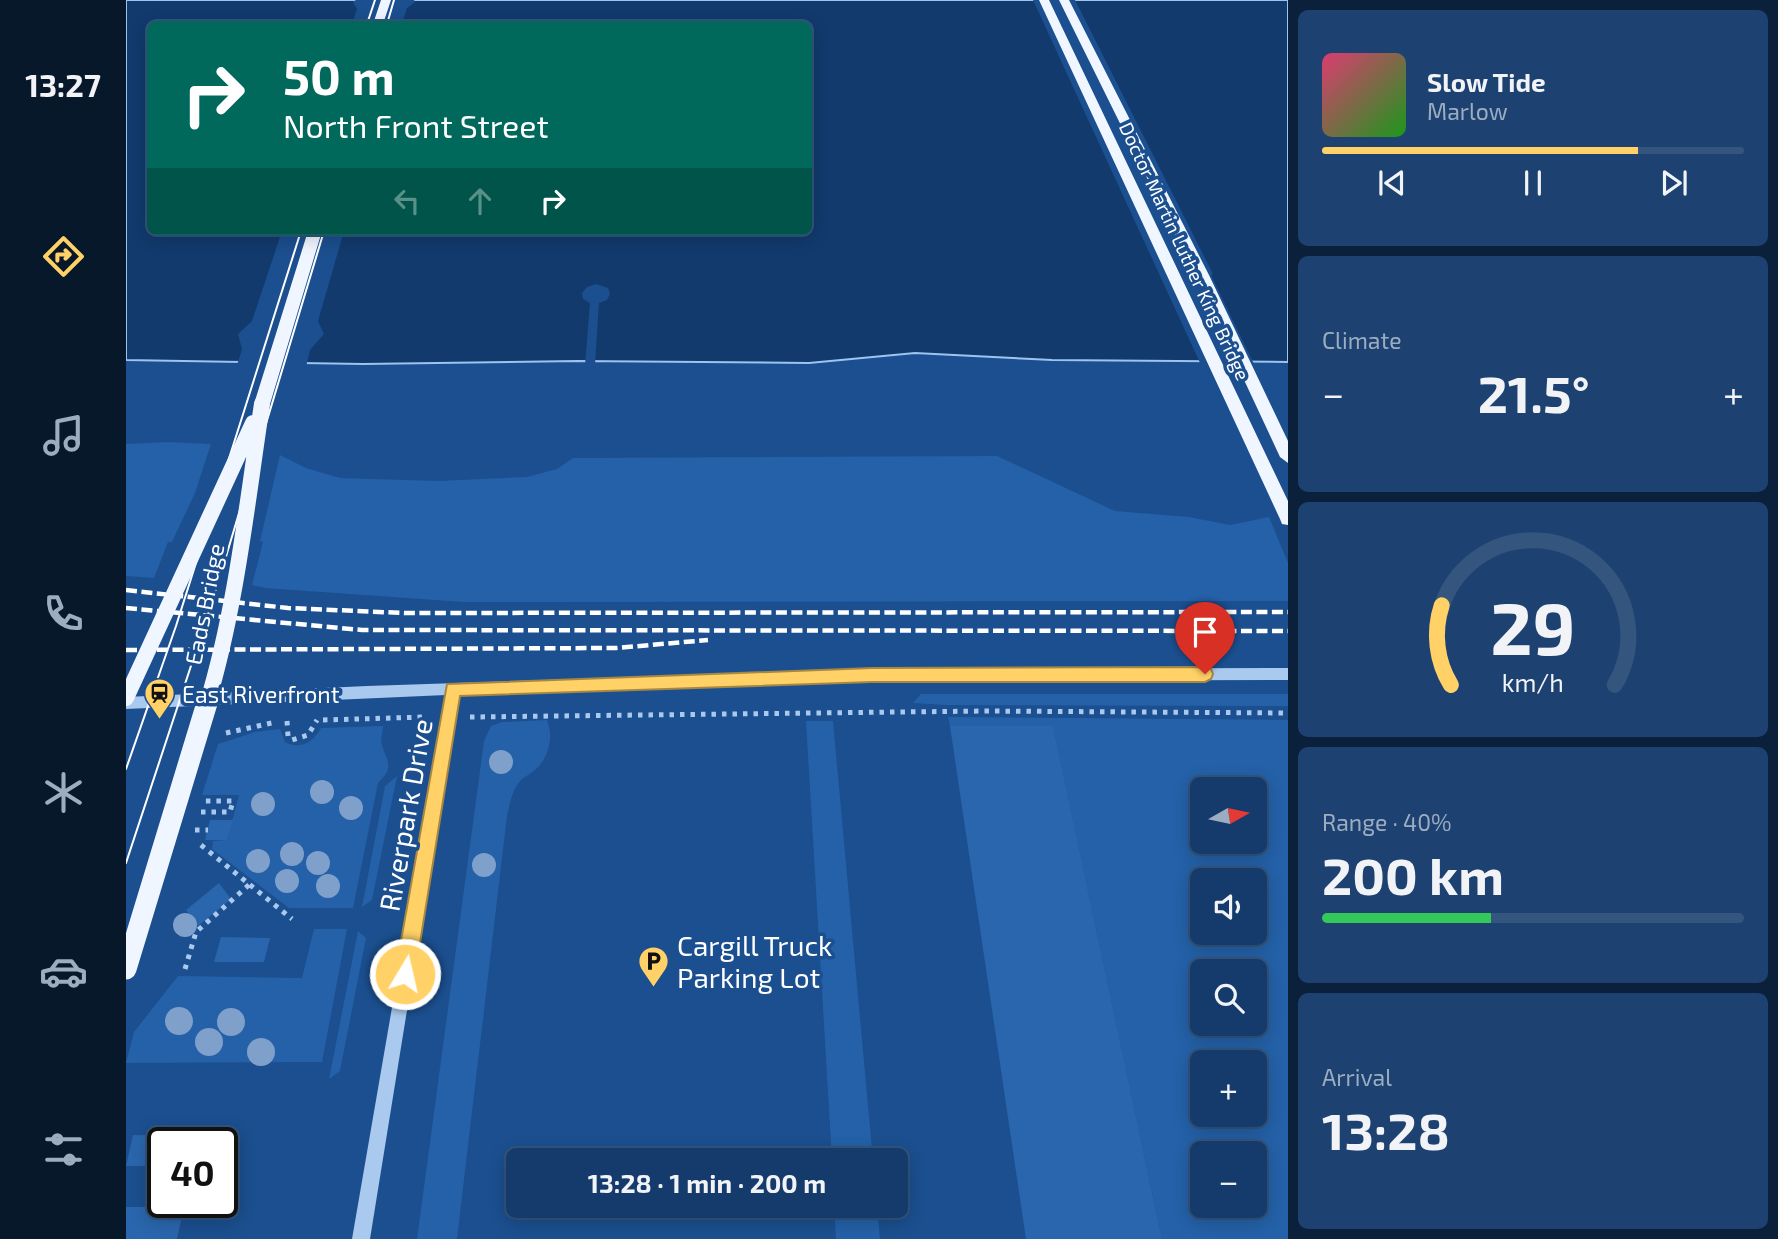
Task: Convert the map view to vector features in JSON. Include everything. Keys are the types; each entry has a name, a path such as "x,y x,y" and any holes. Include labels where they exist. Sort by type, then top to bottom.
{"main road":[{"path":"380,21 386,0"},
{"name":"Doctor Martin Luther King Bridge","path":"1044,0 1288,519"},
{"name":"Doctor Martin Luther King Bridge","path":"1064,0 1202,275 1288,457"},
{"name":"Eads Bridge","path":"126,701 262,404 314,235"},
{"name":"Eads Bridge","path":"126,969 215,677 241,540 262,404"}],"street":[{"path":"126,701 872,675 1288,674"},
{"name":"Riverpark Drive","path":"360,1239 453,689"}],"path":[{"path":"495,716 986,711 1288,713"},
{"path":"307,720 394,718"},
{"path":"287,721 288,736 292,740 300,740 312,733 317,720"},
{"path":"221,735 259,724 297,721"},
{"path":"201,813 230,812 233,801 203,802"},
{"path":"201,845 292,919"},
{"path":"185,969 197,932 250,884"}],"shaded area":[{"path":"126,0 1288,0 1288,362 1052,360 915,353 809,363 577,361 363,364 126,360"},
{"path":"126,444 211,444 195,493 172,542 168,542 154,578 126,576"},
{"path":"280,455 306,468 340,478 438,481 527,477 557,469 573,458 997,456 1115,511 1189,517 1230,525 1269,517 1288,563 1288,601 463,602 265,588 252,585"},
{"path":"921,694 1288,694 1288,706 913,703"},
{"path":"948,717 1288,720 1288,1239 1162,1239 1053,727 950,726"},
{"path":"547,720 550,740 547,753 540,765 518,784 507,816 457,1239 417,1239 484,741 491,726 502,722"},
{"path":"806,721 833,721 872,1148 831,1148"},
{"path":"383,726 381,743 388,768 378,783 353,908 289,908 212,849 213,841 227,840 239,795 202,795 218,744 255,732 280,729 285,742 301,745 310,741 321,728"},
{"path":"397,776 372,900 362,907 385,786"},
{"path":"314,929 347,929 322,1062 126,1063 134,1032 178,976 302,978"},
{"path":"358,931 366,938 340,1071 329,1079"},
{"path":"835,1218 878,1218 880,1239 836,1239"}],"pier":[{"path":"1033,0 1075,0 1213,274 1211,275 1255,366 1201,365"},
{"path":"353,2 415,2 407,8 403,21 353,21 357,9"},
{"path":"281,235 343,235 318,321 324,334 310,350 306,367 237,365 242,349 238,334 252,321"},
{"path":"596,284 608,288 610,294 607,300 599,303 595,365 585,365 590,303 583,299 582,293 587,287"}],"building":[{"path":"950,726 1053,726 1162,1239 1026,1239"},
{"path":"210,820 233,820 227,840 205,840"},
{"path":"219,883 231,899 198,926 186,910"},
{"path":"221,937 270,938 264,962 214,962"},
{"path":"133,1135 147,1135 147,1166 126,1166"},
{"path":"126,1207 147,1207 147,1218 182,1218 177,1239 126,1239"}],"tram line":[{"path":"368,21 375,0"},
{"path":"388,21 394,0"},
{"path":"126,769 176,626 300,235"},
{"path":"126,863 215,593 323,235"}],"railway":[{"path":"126,590 288,608 404,613 1288,612"},
{"path":"126,608 362,630 1288,631"},
{"path":"126,650 616,648 708,640"}],"place":[{"name":"East Riverfront","path":"159,721"},
{"name":"Cargill Truck Parking Lot","path":"654,988"}],"route":[{"path":"405,974 453,689 872,675 1205,674"}]}
